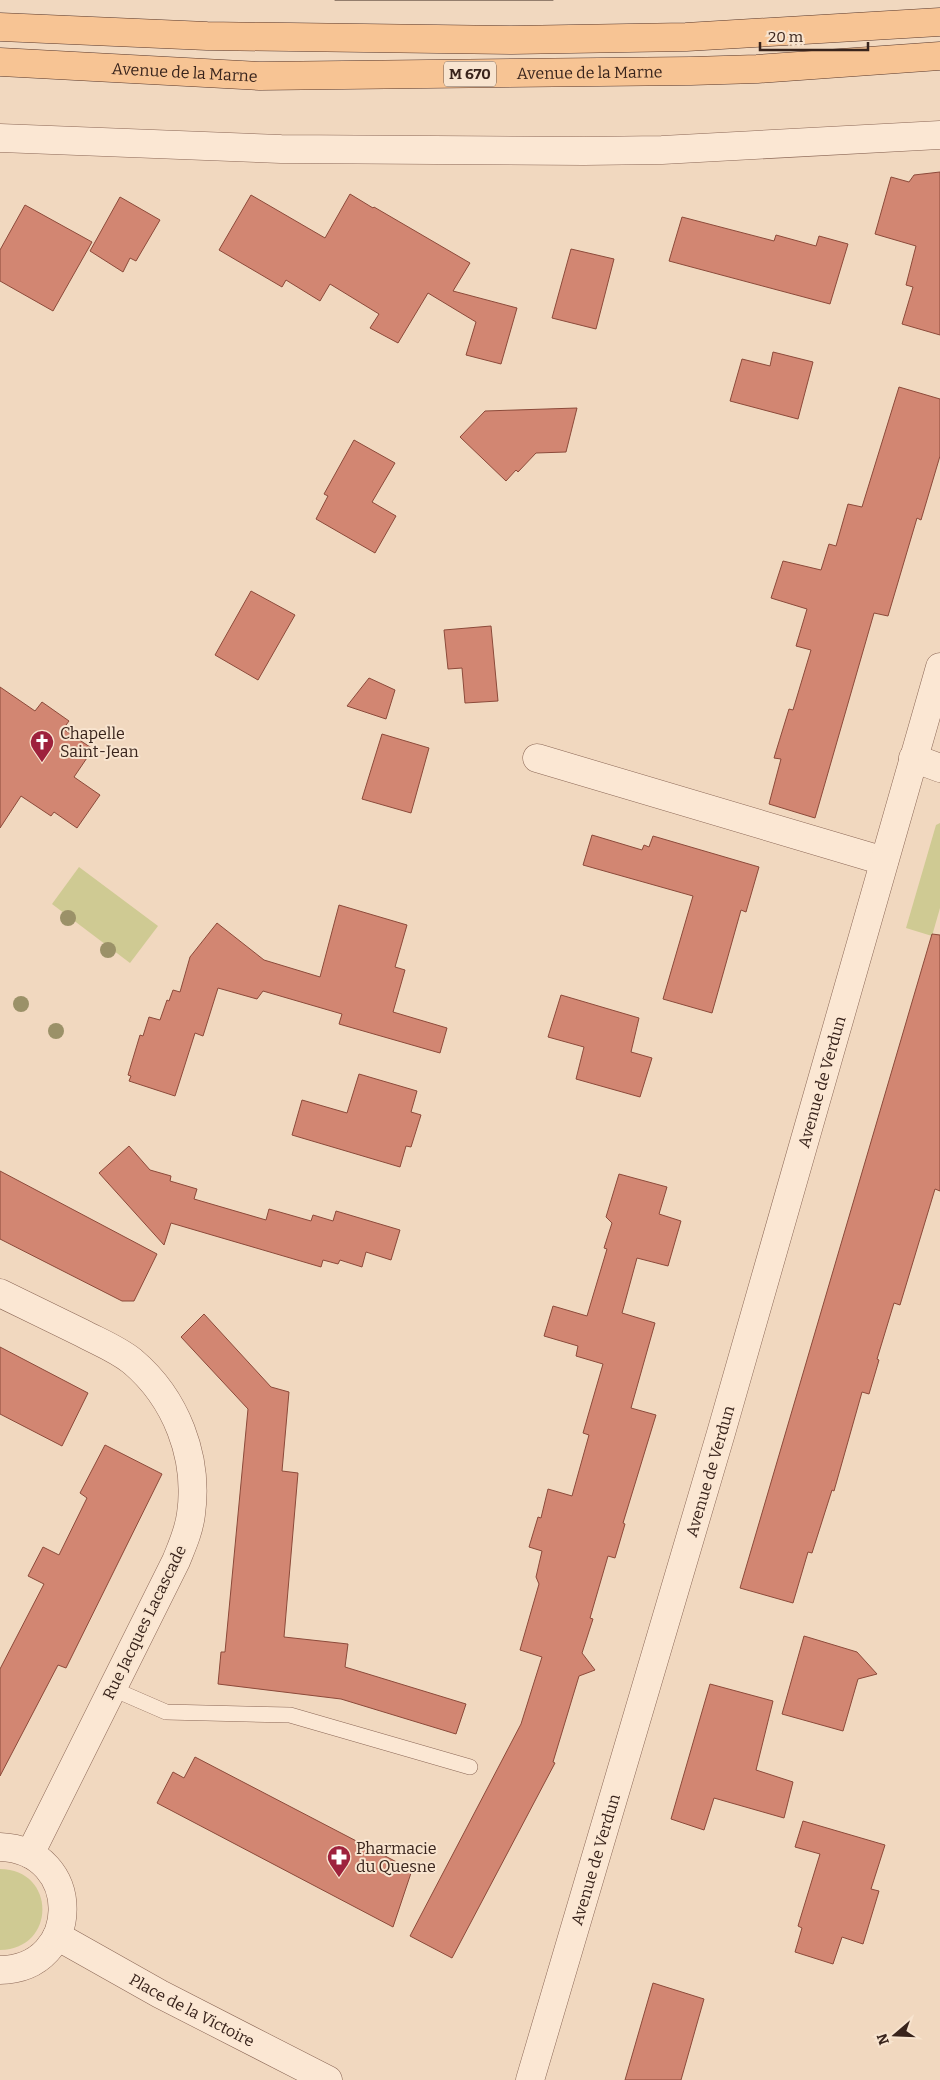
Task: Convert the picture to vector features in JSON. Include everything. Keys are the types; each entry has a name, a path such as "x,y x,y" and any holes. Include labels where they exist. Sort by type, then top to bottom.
{"main road":[{"name":"Avenue de la Marne","path":"0,27 207,36 512,40 686,37 940,22"},
{"name":"Avenue de la Marne","path":"0,62 260,76 691,71 757,69 940,56"}],"street":[{"path":"0,138 281,149 584,151 662,150 940,135"},
{"name":"Avenue de Verdun","path":"530,2080 718,1442 940,667"},
{"path":"537,758 884,861"},
{"path":"913,758 940,768"},
{"name":"Rue Jacques Lacascade","path":"0,1293 112,1348 131,1360 151,1380 166,1398 178,1420 186,1442 193,1495 191,1516 176,1562 30,1854"},
{"path":"0,1847 11,1848 30,1854 52,1872 60,1889 63,1908 57,1936 47,1950 34,1961 18,1968 0,1970"},
{"name":"Place de la Victoire","path":"57,1936 160,1994 328,2080"}],"lane":[{"path":"112,1689 166,1712 290,1716 470,1767"}],"shaded area":[{"path":"940,823 940,908 932,936 906,928 936,825"},
{"path":"79,867 158,926 130,963 52,904"},
{"path":"0,1869 18,1872 32,1882 40,1894 42,1909 40,1924 32,1937 19,1946 0,1950"}],"building":[{"path":"940,172 940,335 902,324 913,287 906,285 916,246 875,234 891,177 909,182 914,175"},
{"path":"350,194 470,263 453,291 517,308 501,364 466,355 476,322 428,293 398,343 370,328 379,314 330,284 320,301 286,280 282,287 219,250 251,195 325,238"},
{"path":"120,197 160,220 136,261 130,258 123,272 90,251"},
{"path":"25,205 92,242 53,311 0,281 0,250"},
{"path":"682,217 774,241 776,235 816,246 819,236 848,244 830,304 669,261"},
{"path":"571,249 614,259 596,329 552,318"},
{"path":"773,352 813,362 798,419 730,401 742,359 770,366"},
{"path":"899,387 940,399 940,456 921,520 917,518 888,616 874,613 815,818 769,804 781,759 774,758 789,709 793,710 811,650 796,646 807,609 771,598 783,561 821,570 829,544 836,546 848,504 862,507"},
{"path":"577,408 566,452 536,453 518,472 516,470 506,481 460,437 485,411"},
{"path":"354,440 395,463 372,502 396,516 375,553 316,519 328,496 324,494"},
{"path":"251,591 295,615 258,680 215,655"},
{"path":"491,626 498,701 465,703 462,668 448,669 444,630"},
{"path":"369,678 395,690 386,719 347,706"},
{"name":"Chapelle Saint-Jean","path":"0,687 35,711 42,702 69,721 63,729 93,749 74,777 100,795 77,828 54,812 51,816 21,796 0,828"},
{"path":"382,734 429,748 411,813 362,799"},
{"path":"592,835 642,850 644,845 649,847 653,836 759,867 746,912 741,910 712,1013 663,999 693,896 583,865"},
{"path":"339,905 407,925 395,967 405,970 393,1012 447,1028 440,1053 339,1024 342,1014 263,991 257,999 218,988 203,1036 195,1033 175,1096 129,1081 131,1076 128,1075 140,1035 143,1036 149,1017 160,1020 167,1000 169,1001 173,990 180,992 190,957 217,923 264,960 320,977"},
{"path":"932,934 940,935 940,1191 935,1189 900,1305 894,1303 877,1359 879,1360 869,1394 862,1392 834,1491 832,1490 812,1553 808,1552 793,1603 740,1588"},
{"path":"561,995 639,1018 631,1052 652,1058 640,1097 576,1079 584,1047 548,1037"},
{"path":"359,1074 417,1091 411,1112 421,1115 411,1147 406,1146 400,1167 292,1135 302,1100 347,1113"},
{"path":"129,1146 150,1170 171,1176 170,1181 197,1189 194,1199 266,1220 269,1209 311,1221 313,1215 333,1221 336,1211 400,1230 391,1260 366,1252 362,1267 340,1260 338,1264 323,1260 321,1267 171,1223 164,1245 99,1173"},
{"path":"0,1171 157,1254 134,1301 122,1301 0,1239"},
{"path":"619,1174 667,1187 659,1214 681,1221 668,1266 637,1258 622,1313 655,1323 631,1408 656,1415 623,1523 625,1524 615,1558 608,1556 590,1618 593,1619 582,1653 595,1670 579,1676 553,1762 555,1763 452,1958 410,1936 521,1724 542,1657 520,1650 539,1584 536,1577 542,1551 529,1547 538,1517 541,1518 548,1489 572,1496 589,1435 583,1433 603,1364 576,1356 578,1346 544,1336 553,1306 587,1316 607,1249 604,1248 612,1223 606,1217"},
{"path":"204,1314 271,1387 289,1392 282,1471 298,1473 284,1637 348,1644 345,1667 466,1704 456,1734 341,1699 218,1684 221,1652 225,1652 248,1409 181,1337"},
{"path":"0,1347 88,1393 62,1446 0,1414"},
{"path":"105,1445 162,1474 66,1668 58,1665 0,1776 0,1669 44,1584 28,1576 43,1547 59,1555 87,1498 80,1493"},
{"path":"804,1636 857,1652 877,1674 858,1679 843,1731 782,1714"},
{"path":"710,1684 773,1701 756,1770 793,1782 784,1818 714,1798 704,1830 671,1819"},
{"path":"195,1757 412,1870 393,1927 157,1803 173,1772 184,1778"},
{"path":"803,1821 885,1845 871,1889 879,1891 863,1944 842,1937 833,1964 795,1952 802,1928 798,1926 820,1854 795,1847"},
{"path":"653,1983 704,1999 681,2080 625,2080"}],"tram line":[{"path":"335,0 553,0"}],"place":[{"name":"Chapelle Saint-Jean","path":"42,763"},
{"name":"Pharmacie du Quesne","path":"339,1878"}]}
